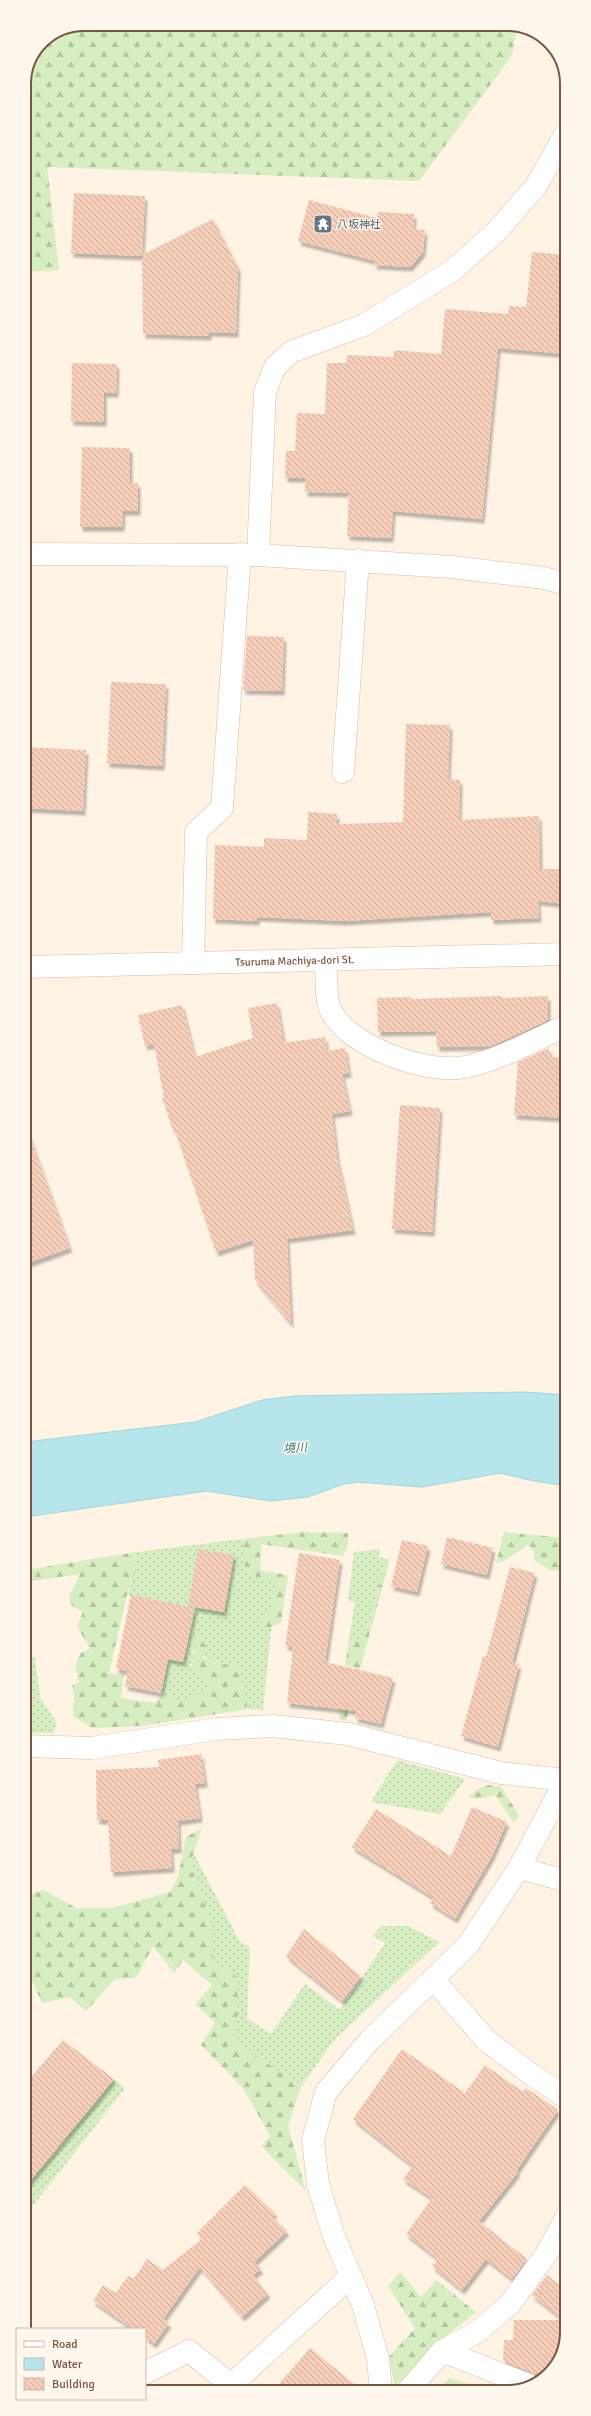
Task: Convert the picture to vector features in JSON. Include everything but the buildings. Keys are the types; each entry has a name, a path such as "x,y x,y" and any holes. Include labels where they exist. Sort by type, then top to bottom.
{"street":[{"path":"193,963 196,832 222,808 266,392 275,367 291,352 364,325 452,271 497,231 536,186 560,144"},
{"path":"31,554 249,554 452,567 544,578 560,582"},
{"path":"343,772 358,560"},
{"name":"Tsuruma Machiya-dori St.","path":"31,967 560,954"},
{"path":"326,960 329,1006 337,1021 369,1046 415,1065 464,1067 502,1054 560,1029"},
{"path":"31,1746 92,1748 217,1729 272,1726 348,1734 501,1773 560,1779"},
{"path":"380,2385 378,2359 363,2305 350,2277 318,2184 313,2140 326,2092 370,2040 468,1945 519,1868 560,1791"},
{"path":"519,1868 560,1879"},
{"path":"433,1979 486,2040 560,2093"},
{"path":"413,2385 442,2351 477,2332 510,2304 547,2252 560,2228"},
{"path":"146,2372 189,2351 231,2385 350,2277"},
{"path":"442,2351 522,2382"}],"green space":[{"path":"84,31 517,32 511,57 419,181 47,167 59,270 31,272 31,84 35,64 46,46 64,35"},
{"path":"304,1532 348,1533 348,1545 343,1556 261,1544 260,1570 288,1575 281,1623 267,1628 261,1624 266,1614 271,1613 276,1581 256,1577 245,1566 244,1541 249,1538"},
{"path":"504,1532 560,1537 560,1571 550,1570 534,1560 534,1552 528,1545 504,1561 496,1563"},
{"path":"249,1538 244,1542 256,1577 276,1581 263,1710 248,1709 237,1664 213,1661 202,1656 192,1648 195,1656 190,1666 196,1675 210,1684 196,1696 182,1702 163,1695 161,1693 168,1659 183,1662 170,1627 175,1604 128,1595 137,1552"},
{"path":"380,1549 378,1557 387,1559 363,1642 349,1639 355,1602 348,1601 354,1552"},
{"path":"137,1552 109,1673 124,1675 121,1698 154,1703 163,1695 182,1702 196,1696 209,1684 190,1670 195,1656 193,1636 198,1636 205,1645 203,1658 222,1664 237,1663 248,1709 142,1726 92,1728 73,1716 74,1697 72,1686 79,1682 75,1666 81,1653 90,1649 77,1626 83,1612 72,1606 69,1597 80,1574 31,1581 31,1569"},
{"path":"387,1559 390,1559 346,1721 339,1719 340,1689 352,1691 356,1668 345,1665 349,1639 363,1642"},
{"path":"31,1657 35,1658 40,1697 57,1723 53,1733 31,1733"},
{"path":"397,1760 465,1779 440,1814 371,1802"},
{"path":"488,1785 501,1787 519,1815 514,1823 495,1795 476,1799 468,1797 478,1789"},
{"path":"202,1828 190,1864 209,1916 213,1960 238,1977 237,2022 233,2039 301,2087 288,2126 306,2191 261,2146 270,2136 243,2088 201,2045 215,2022 195,2005 212,1985 183,1960 174,1973 153,1946 136,1978 115,1979 86,2011 70,1997 42,2003 33,1983 31,1982 31,1894 44,1890 76,1908 112,1908 170,1892 178,1877 186,1837"},
{"path":"194,1854 240,1942 250,1947 247,2018 271,2034 305,1984 340,2010 385,1943 373,1936 381,1926 408,1926 439,1942 334,2040 301,2087 233,2039 237,2022 237,2002 213,1960 209,1916 190,1864"},
{"path":"114,2079 125,2088 31,2208 31,2179"},
{"path":"400,2272 421,2297 436,2280 476,2312 429,2350 397,2385 395,2385 389,2357 415,2328 388,2286"},
{"path":"450,2378 470,2385 443,2385"}],"water":[{"name":"境川","path":"524,1392 560,1395 560,1485 534,1481 500,1473 422,1487 357,1482 344,1484 308,1497 270,1501 206,1491 31,1516 31,1441 195,1422 262,1400 295,1396"}],"place":[{"name":"八坂神社","path":"323,224"}]}
